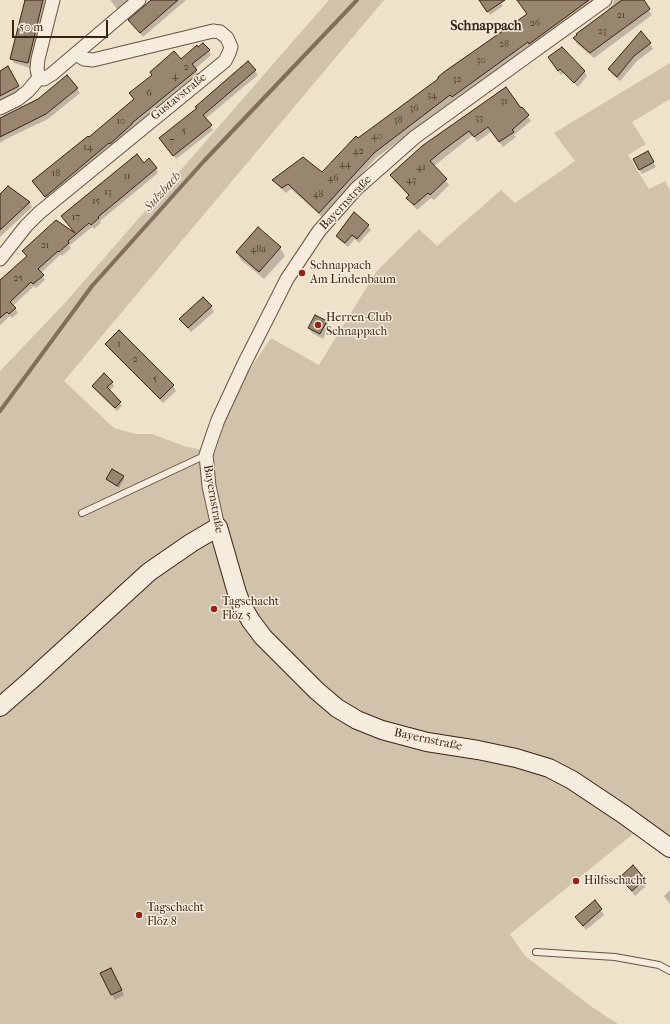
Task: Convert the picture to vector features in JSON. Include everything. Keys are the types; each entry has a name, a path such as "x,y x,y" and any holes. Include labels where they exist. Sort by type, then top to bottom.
{"street":[{"path":"39,78 37,69 38,59 53,0"},
{"path":"39,78 44,79 76,54 139,0"},
{"name":"Bayernstraße","path":"605,0 415,137 356,189 333,214 319,231 287,279 239,373 218,420 206,455 209,486 218,527 242,606 263,637 317,691 338,708 357,720 390,732 427,742 516,758 548,768 579,784 670,848"},
{"name":"Gustavstraße","path":"0,259 26,226 39,213 225,61 231,47 227,38 220,32 213,31 93,60 84,60 76,54"},
{"path":"0,108 28,92 39,78"},
{"path":"0,707 149,572 191,542 218,527"}],"lane":[{"path":"82,513 206,455"},
{"path":"536,952 615,957 659,966 670,971"}],"shaded area":[{"path":"329,0 384,0 64,381 114,428 136,434 152,434 184,446 215,453 234,393 271,338 319,365 376,272 419,229 437,246 501,190 515,203 575,161 554,133 670,63 670,99 632,122 646,144 628,155 649,189 665,181 670,190 670,840 576,774 551,762 480,743 428,736 360,714 341,703 322,687 269,633 248,604 243,590 230,595 235,610 258,642 312,697 333,715 354,727 380,737 425,750 477,758 546,775 568,786 619,820 633,834 510,934 525,956 592,1007 618,1024 0,1024 0,371 64,304"}],"building":[{"path":"25,0 43,0 28,63 10,59"},
{"path":"151,0 178,0 140,33 128,20"},
{"path":"479,0 505,0 487,12"},
{"path":"517,0 589,0 529,44 528,42 452,97 450,95 374,153 319,213 288,184 282,188 272,180 303,157 322,172 356,136 358,138 438,79 438,77 444,72 527,14"},
{"path":"622,0 644,0 650,9 590,53 573,38 577,35 576,34"},
{"path":"641,31 651,43 634,56 617,77 608,69"},
{"path":"203,43 210,50 192,64 197,70 45,197 32,181 88,136 89,137 134,99 129,93 152,75 150,72 174,51 181,59 197,45 198,47"},
{"path":"562,47 585,71 574,83 560,69 558,71 548,57"},
{"path":"248,61 256,70 203,115 212,125 173,156 159,138 197,108 195,107"},
{"path":"8,66 19,86 0,96 0,71"},
{"path":"67,75 78,88 46,114 0,137 0,118 38,99"},
{"path":"506,87 521,108 522,107 529,115 512,130 514,132 499,142 488,127 474,137 469,131 442,151 430,161 447,179 430,195 428,193 414,205 406,198 409,195 390,175 422,146"},
{"path":"648,151 654,162 639,170 633,159"},
{"path":"137,154 144,163 149,158 157,168 98,217 99,218 91,225 89,223 68,241 69,243 38,269 44,275 33,284 31,282 10,302 16,308 9,314 7,312 0,318 0,280 27,256 22,251 56,220 75,233 61,216"},
{"path":"8,186 30,202 0,230 0,194"},
{"path":"354,212 369,225 357,239 352,235 345,243 336,236"},
{"path":"258,227 281,247 259,272 236,252"},
{"path":"203,297 212,306 188,328 179,319"},
{"name":"Herren-Club Schnappach","path":"315,315 327,321 320,334 308,328"},
{"path":"119,330 174,385 160,399 105,344"},
{"path":"104,373 113,382 107,387 121,402 115,408 92,386"},
{"path":"112,469 124,476 117,486 106,479"},
{"path":"633,865 645,879 632,891 619,878"},
{"path":"595,900 602,909 583,926 575,917"},
{"path":"111,968 122,990 111,995 100,973"}],"waterway":[{"name":"Sulzbach","path":"0,411 92,286 204,161 357,0"}],"place":[{"name":"Schnappach Am Lindenbaum","path":"302,273"},
{"name":"Herren-Club Schnappach","path":"318,325"},
{"name":"Tagschacht Flöz 5","path":"214,609"},
{"name":"Hilfsschacht","path":"576,881"},
{"name":"Tagschacht Flöz 8","path":"139,915"}],"district":[{"name":"Schnappach","path":"486,27"}]}
